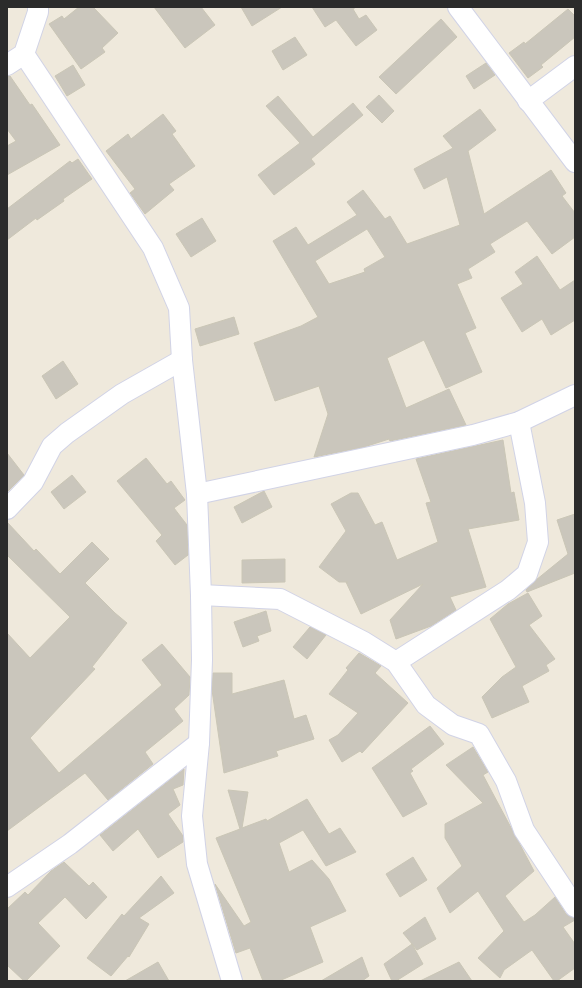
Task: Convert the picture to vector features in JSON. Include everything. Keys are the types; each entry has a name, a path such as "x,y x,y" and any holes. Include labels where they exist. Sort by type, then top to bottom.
{"street":[{"path":"458,7 575,162"},
{"path":"7,65 24,54 43,9"},
{"path":"24,54 153,248 179,308 182,360 196,494 201,594 202,660 199,743 192,816 197,864 232,981"},
{"path":"528,101 575,66"},
{"path":"7,509 33,482 52,446 67,432 122,394 182,360"},
{"path":"196,494 466,437 519,422 575,395"},
{"path":"396,662 508,590 528,574 538,542 535,503 519,422"},
{"path":"201,594 280,599 364,642 396,662 426,705 453,725 479,734 506,781 524,830 575,907"},
{"path":"7,887 70,844 199,743"}],"building":[{"path":"79,7 93,7 118,33 102,48 105,52 81,69 49,24 62,16 64,19"},
{"path":"154,7 201,7 215,25 185,48"},
{"path":"241,7 282,7 252,26"},
{"path":"312,7 356,7 353,9 359,19 366,15 377,30 356,46 336,20 325,27"},
{"path":"568,9 575,16 575,37 541,65 543,67 528,78 509,53 524,42 525,44"},
{"path":"441,19 457,37 396,94 379,77"},
{"path":"295,37 307,55 283,70 272,51"},
{"path":"486,63 495,75 474,89 466,76"},
{"path":"73,65 85,85 67,96 55,76"},
{"path":"7,76 10,76 30,105 32,104 60,145 7,175 7,146 16,141 7,129"},
{"path":"379,95 394,111 382,123 366,107"},
{"path":"278,96 313,137 353,103 363,115 311,159 315,164 274,195 258,175 300,143 266,106"},
{"path":"480,109 496,130 468,151 484,214 551,170 566,193 562,196 575,213 575,237 552,254 527,221 490,244 495,252 468,269 472,278 457,284 476,328 465,333 482,372 446,388 424,340 387,358 406,408 449,389 466,425 390,441 389,439 364,447 314,457 328,414 319,386 275,401 254,343 301,326 318,317 273,241 296,227 308,245 357,215 347,202 363,190 385,219 390,216 407,244 460,225 447,177 424,189 414,169 453,148 443,136","holes":["367,229 385,257 364,269 365,272 329,284 315,261"]},
{"path":"163,114 176,131 172,134 195,166 169,184 174,190 145,214 130,193 135,189 106,151 128,134 131,139"},
{"path":"78,159 92,179 63,199 64,201 37,220 36,218 7,240 7,209 70,161 72,163"},
{"path":"202,218 216,241 191,257 176,234"},
{"path":"537,256 560,290 575,280 575,320 551,335 542,319 522,332 501,298 523,284 515,272"},
{"path":"234,317 239,334 200,346 195,329"},
{"path":"63,361 78,384 56,399 42,376"},
{"path":"503,440 511,493 514,492 519,520 468,529 486,587 450,597 456,610 431,626 396,639 390,620 423,584 361,614 346,582 339,582 319,567 346,531 331,504 351,493 358,493 375,525 382,522 397,560 438,542 426,503 431,502 416,459"},
{"path":"7,453 24,475 7,492"},
{"path":"146,458 167,484 171,481 185,500 174,508 187,525 188,555 175,565 156,541 162,535 117,481"},
{"path":"72,475 86,492 64,509 51,492"},
{"path":"264,491 272,507 242,523 234,507"},
{"path":"575,514 575,573 527,592 526,590 536,580 568,554 557,520"},
{"path":"7,522 34,551 36,549 60,574 92,542 109,559 85,583 127,623 92,667 95,669 30,738 59,773 162,685 142,660 162,644 190,677 189,695 174,709 183,721 145,752 153,764 108,800 85,773 7,831 7,633 30,658 70,617 7,555"},
{"path":"285,559 285,582 242,583 242,560"},
{"path":"528,593 542,616 529,625 555,659 546,665 549,671 522,686 529,702 492,718 482,697 502,677 516,667 490,619 508,604"},
{"path":"266,611 271,631 257,636 259,641 243,647 234,622"},
{"path":"310,627 326,635 307,659 293,647"},
{"path":"359,653 381,666 375,673 408,703 362,753 360,751 342,762 329,740 338,735 358,713 329,694 348,670 346,668"},
{"path":"213,673 232,673 232,694 284,680 294,719 306,715 314,739 276,751 278,756 224,773 212,690"},
{"path":"430,726 444,744 411,769 413,771 410,773 427,804 403,817 372,768"},
{"path":"473,747 488,772 483,775 534,871 505,896 524,922 535,915 555,897 566,914 575,918 575,920 563,927 575,944 575,968 557,981 554,981 532,950 504,970 500,978 478,958 504,931 478,891 450,913 437,888 462,866 445,838 445,824 483,803 446,765"},
{"path":"184,769 183,785 173,789 180,805 168,814 183,836 183,842 158,858 138,829 113,851 100,835"},
{"path":"228,790 248,792 242,828 266,819 267,821 307,799 329,834 340,828 356,852 326,866 303,830 279,843 289,872 312,860 329,879 346,911 310,927 323,962 279,981 263,981 250,948 236,953 215,884 244,926 251,922 216,838 240,829"},
{"path":"413,857 427,880 400,897 386,874"},
{"path":"64,862 89,886 93,882 107,897 86,919 65,897 38,923 60,946 26,981 24,981 7,965 7,909 25,892 28,895 51,871"},
{"path":"161,876 174,893 139,918 149,924 129,957 128,956 111,976 87,958 122,914 124,916"},
{"path":"425,917 436,939 417,950 403,933"},
{"path":"412,944 423,964 396,981 392,981 384,964"},
{"path":"362,957 369,976 362,981 321,981"},
{"path":"158,962 169,981 125,981"},
{"path":"459,962 472,981 420,981"}]}
